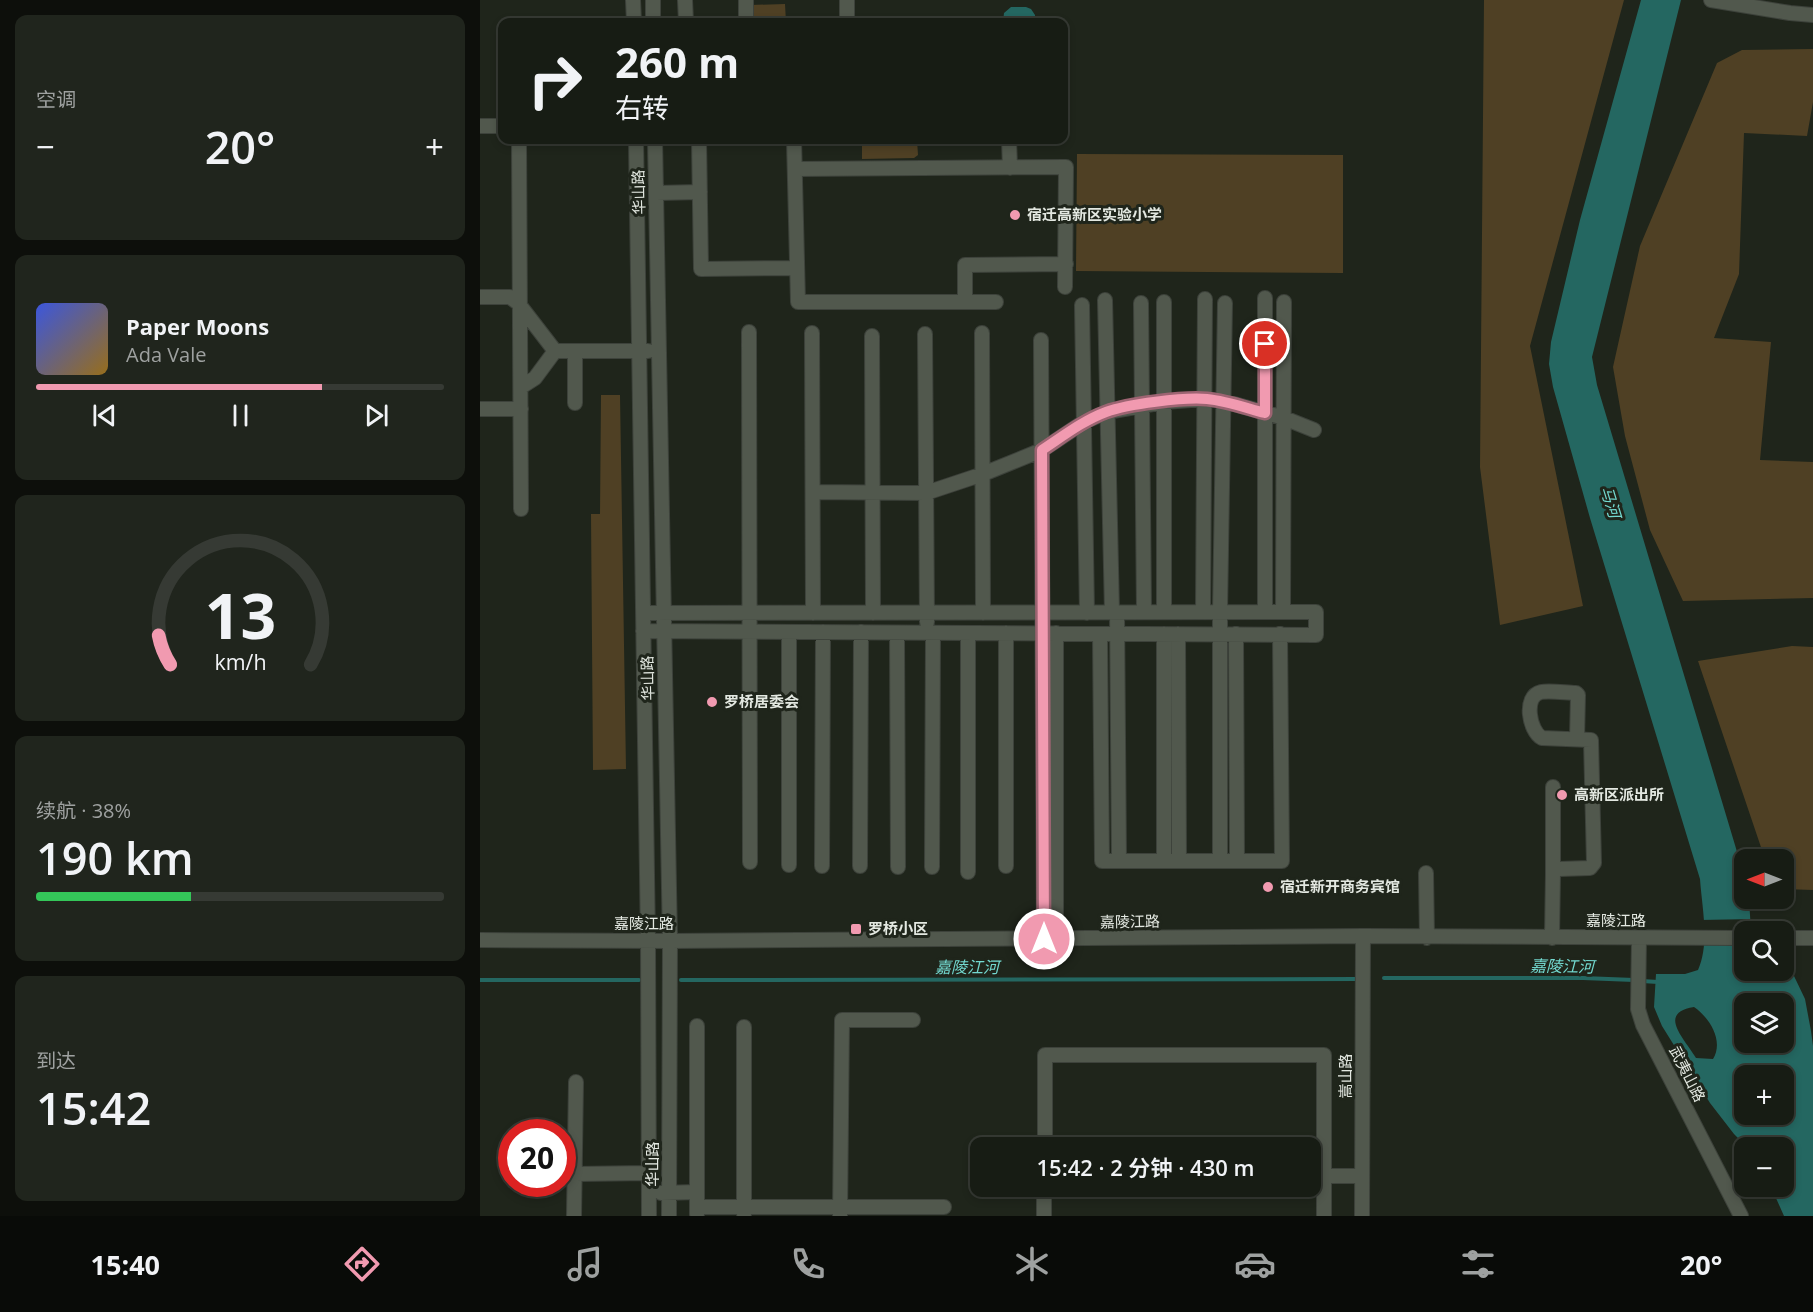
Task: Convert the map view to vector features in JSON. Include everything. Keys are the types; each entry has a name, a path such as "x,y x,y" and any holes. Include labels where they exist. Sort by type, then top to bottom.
{"street":[{"path":"633,0 634,18"},
{"path":"653,0 653,18"},
{"path":"685,0 686,18"},
{"path":"746,0 746,18"},
{"path":"847,0 847,18"},
{"path":"1711,0 1813,15"},
{"path":"480,126 498,126"},
{"path":"519,144 521,509"},
{"name":"华山路","path":"636,144 648,941 649,1216"},
{"name":"华山路","path":"655,144 670,941 669,1216"},
{"path":"699,144 701,269 797,268"},
{"path":"794,144 798,302 996,302"},
{"path":"1009,144 1010,168"},
{"path":"795,169 1066,168 1065,287"},
{"path":"656,193 700,192"},
{"path":"964,302 964,265 1066,264"},
{"path":"480,297 510,297 520,306 555,351"},
{"path":"1265,298 1265,612"},
{"path":"1203,612 1205,299"},
{"path":"1104,300 1115,612 1118,634 1119,861"},
{"path":"1164,302 1164,612"},
{"path":"1283,612 1284,302"},
{"path":"1141,303 1144,612"},
{"path":"1220,861 1220,612 1225,303"},
{"path":"1083,305 1087,613"},
{"path":"749,332 750,862"},
{"path":"812,333 813,613"},
{"path":"982,333 983,613"},
{"path":"926,334 927,613 930,633 932,867"},
{"path":"872,336 873,613"},
{"path":"1041,340 1042,613 1049,633 1050,939"},
{"path":"555,351 659,351"},
{"path":"521,387 535,378 555,351"},
{"path":"575,351 575,403"},
{"path":"813,492 926,493 983,474 1042,450 1084,422 1107,412 1164,402 1204,399 1223,401 1284,418 1314,430"},
{"path":"480,409 521,409"},
{"path":"643,614 1316,612 1316,635 643,631"},
{"path":"789,632 789,865"},
{"path":"822,866 823,632"},
{"path":"860,866 861,632"},
{"path":"897,633 898,867"},
{"path":"968,633 968,872"},
{"path":"1005,866 1006,633"},
{"path":"1100,634 1102,861 1282,861 1281,634"},
{"path":"1171,634 1172,861"},
{"path":"1236,634 1237,861"},
{"path":"1553,873 1559,869 1590,868 1594,863 1591,740 1577,740 1542,738 1538,735 1530,719 1534,697 1541,692 1576,693 1578,695 1577,740"},
{"path":"1552,938 1553,788"},
{"path":"1426,873 1427,938"},
{"name":"嘉陵江路","path":"480,940 670,941 1363,936 1734,938"},
{"name":"嵩山路","path":"1362,1216 1363,936"},
{"name":"武夷山路","path":"1639,938 1638,1009 1643,1025 1741,1216"},
{"path":"1794,938 1813,938"},
{"path":"840,1211 842,1020 913,1020"},
{"path":"697,1026 697,1205"},
{"path":"744,1027 744,1211"},
{"path":"1045,1137 1045,1055 1324,1055 1324,1216"},
{"path":"576,1082 576,1119"},
{"path":"576,1174 649,1173"},
{"path":"1324,1176 1362,1176"},
{"path":"649,1193 669,1193 697,1205 744,1211 840,1211 944,1207"},
{"path":"574,1197 574,1216"},
{"path":"1044,1197 1044,1216"}],"shaded area":[{"path":"1484,0 1624,0 1530,346 1583,606 1500,625 1480,467"},
{"path":"785,4 786,18 751,18 751,5"},
{"path":"1813,49 1813,102 1807,136 1744,133 1739,274 1714,338 1771,342 1760,460 1813,462 1813,598 1683,601 1650,530 1625,436 1613,367 1640,246 1717,63 1742,50"},
{"path":"862,144 917,144 918,155 914,158 862,159"},
{"path":"1077,154 1343,155 1343,273 1076,271"},
{"path":"601,395 620,395 626,769 593,770 591,514 600,514"},
{"path":"1792,646 1813,647 1813,890 1794,889 1794,849 1762,849 1698,661"}],"water":[{"name":"马河","path":"1641,0 1681,0 1592,357 1597,385 1736,849 1734,849 1734,909 1750,909 1750,921 1734,921 1734,981 1794,981 1794,976 1805,999 1813,1046 1813,1216 1784,1216 1775,1197 1794,1197 1794,1137 1737,1137 1710,1103 1662,1026 1654,1007 1656,974 1685,974 1698,970 1702,960 1704,937 1700,879 1590,518 1553,387 1549,364 1551,342 1580,220","holes":["1694,1007 1714,1030 1717,1045 1713,1059 1696,1058 1677,1027 1675,1020 1677,1015 1683,1010"]},
{"path":"1011,7 1026,7 1031,9 1035,18 1003,18 1004,13"}],"pier":[{"path":"1754,919 1754,921 1734,921 1734,945 1700,945 1700,920"}],"waterway":[{"name":"嘉陵江河","path":"1384,978 1634,980"},
{"name":"嘉陵江河","path":"681,980 1359,979"},
{"name":"嘉陵江河","path":"480,980 639,980"},
{"name":"嘉陵江河","path":"1642,981 1658,982"}],"place":[{"name":"宿迁高新区实验小学","path":"1015,215"},
{"name":"罗桥居委会","path":"712,702"},
{"name":"高新区派出所","path":"1562,795"},
{"name":"宿迁新开商务宾馆","path":"1268,887"},
{"name":"罗桥小区","path":"856,929"}],"route":[{"path":"1044,939 1042,450 1084,422 1107,412 1142,405 1204,399 1223,401 1265,413 1265,344"}]}
